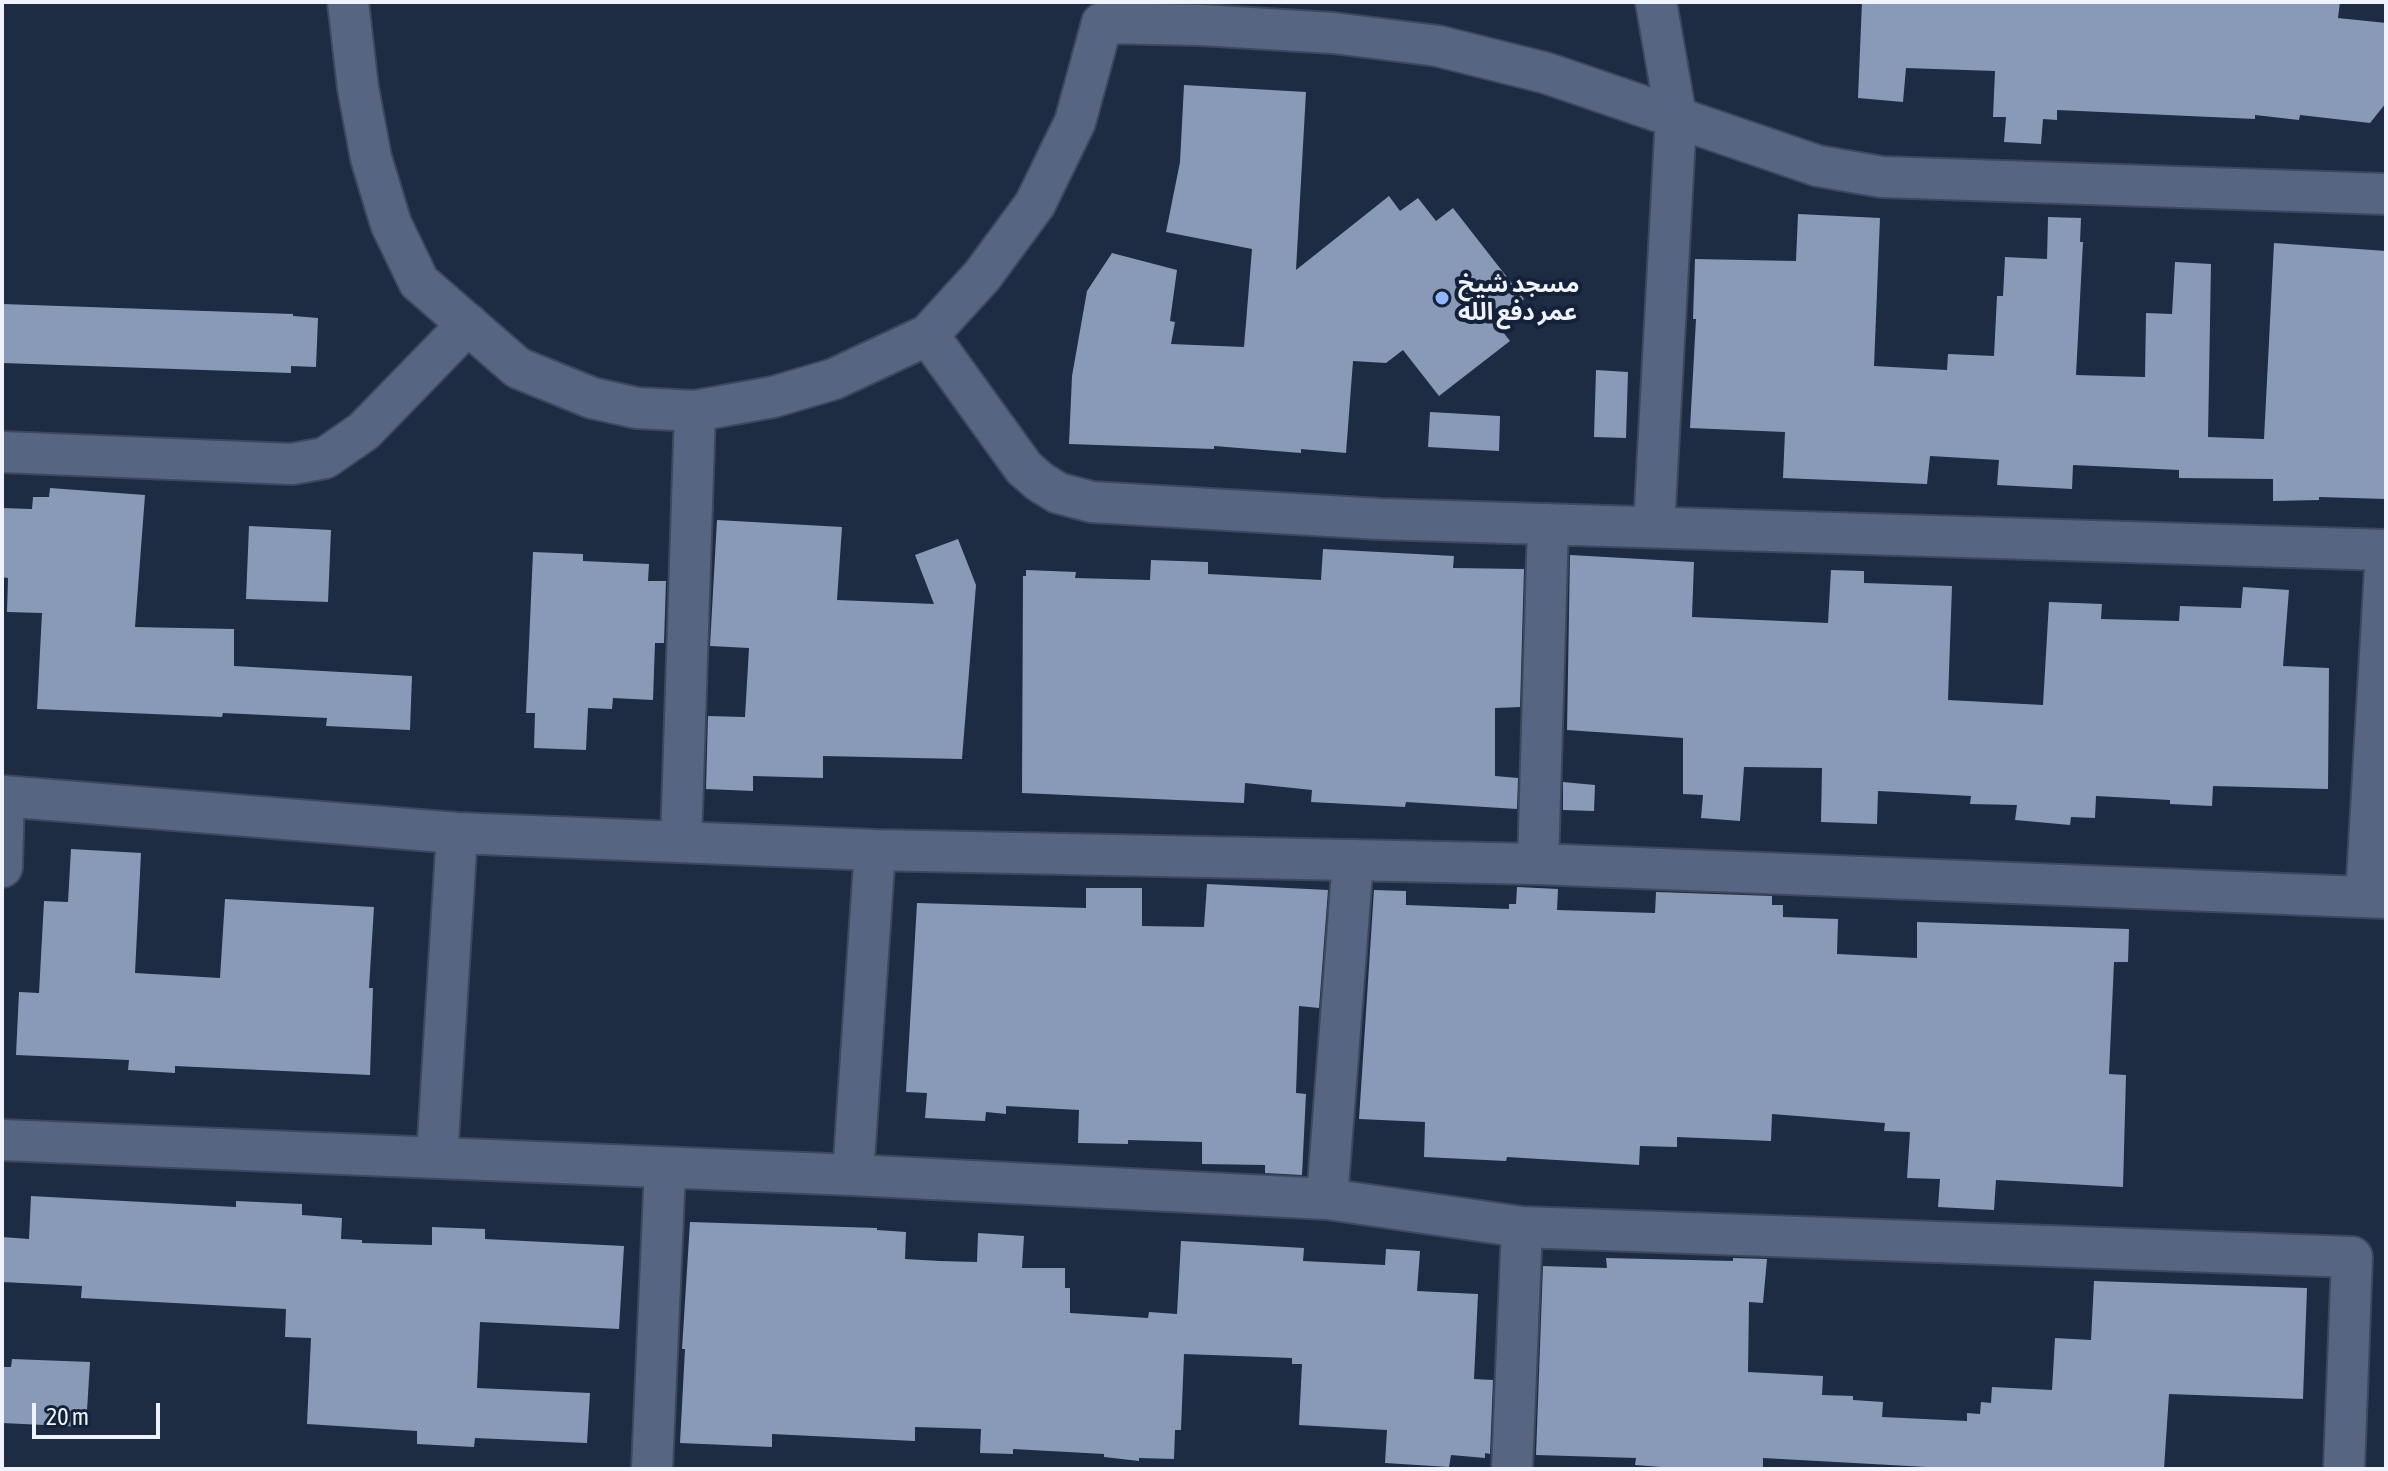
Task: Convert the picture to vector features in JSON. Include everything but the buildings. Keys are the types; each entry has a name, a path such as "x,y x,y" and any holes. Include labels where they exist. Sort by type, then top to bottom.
{"street":[{"path":"348,2 358,88 371,158 391,224 419,282 518,368 592,398 637,408 695,411 773,397 834,379 928,335 982,276 1035,204 1075,122 1103,13 1201,25 1333,33 1438,46 1546,73 1818,166 1882,177 2386,194"},
{"path":"1654,527 1676,117 1656,2"},
{"path":"2,452 292,464 325,458 364,431 468,324"},
{"path":"2,867 3,796 457,833 875,850 1538,864 2376,898 2386,550 1380,519 1092,502 1058,493 1024,468 928,335"},
{"path":"681,842 695,411"},
{"path":"1538,864 1548,524"},
{"path":"437,1158 457,833"},
{"path":"853,1175 875,850"},
{"path":"1327,1199 1353,860"},
{"path":"2,1140 853,1175 1327,1199 1522,1227 2369,1258 2344,1469"},
{"path":"652,1469 665,1169"},
{"path":"1512,1469 1522,1227"}],"place":[{"name":"مسجد شيخ عمر دفع الله","path":"1442,298"}]}
